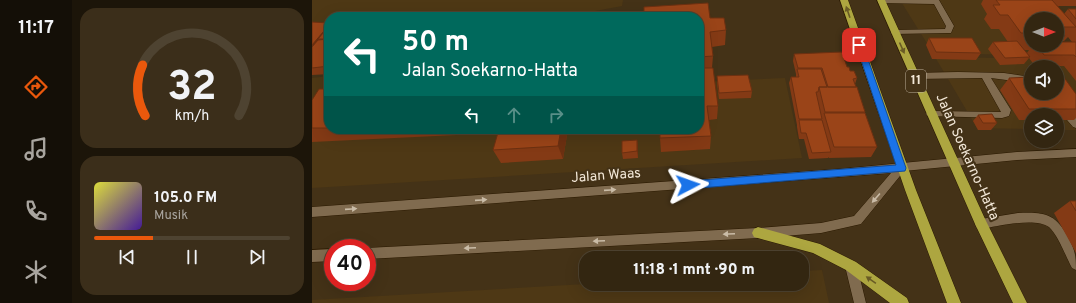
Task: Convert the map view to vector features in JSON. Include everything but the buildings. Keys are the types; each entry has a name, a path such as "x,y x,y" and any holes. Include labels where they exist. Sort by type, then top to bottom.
{"highway":[{"path":"844,0 901,168 924,230 954,303"},
{"name":"Jalan Soekarno-Hatta","path":"881,0 952,161 1020,303"},
{"path":"758,233 815,248 851,266 902,303"}],"street":[{"path":"881,0 936,2 950,26 948,31 895,32"},
{"path":"914,76 985,76 1024,78"},
{"path":"931,114 1006,114 1006,110 985,76"},
{"name":"Jalan Waas","path":"312,212 901,168 952,161 1076,152"},
{"path":"376,253 758,233 820,228 857,220 901,168"},
{"path":"981,224 1014,218 1047,220 1054,225 1076,264"},
{"path":"312,256 324,255"},
{"path":"851,266 860,303"}],"shaded area":[{"path":"312,0 623,0 622,6 590,12 324,12 324,25 312,25"},
{"path":"900,0 997,0 1024,36 1024,52 1049,52 1059,56 933,53"},
{"path":"935,57 1076,59 1076,130 1064,130 1064,108 1024,108 1024,129 977,128"},
{"path":"324,77 324,134 704,134 704,82 785,78 802,158 312,188 312,78"},
{"path":"822,270 829,303 312,303 312,300 579,284 579,291 809,291 809,271"}],"route":[{"path":"688,185 901,168 859,45"}]}
